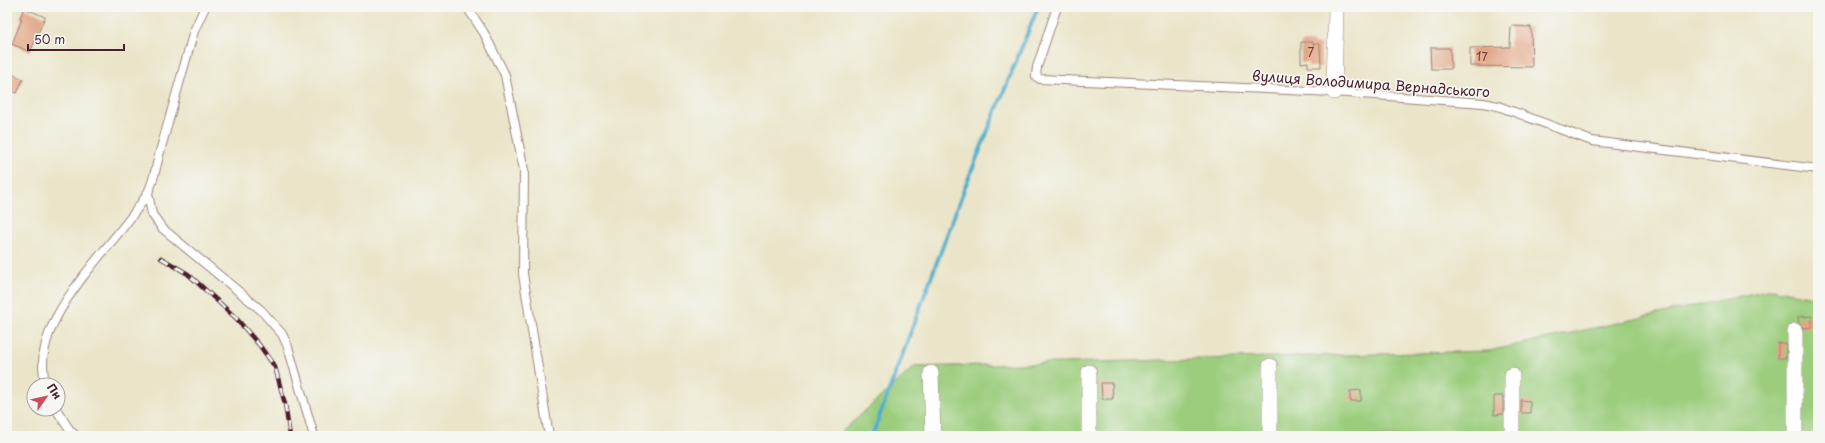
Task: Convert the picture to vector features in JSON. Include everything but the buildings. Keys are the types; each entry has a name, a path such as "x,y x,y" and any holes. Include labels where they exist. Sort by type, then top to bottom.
{"street":[{"path":"1334,92 1336,7"},
{"path":"1795,331 1795,436"},
{"path":"1270,366 1270,436"},
{"path":"1089,372 1089,436"},
{"path":"931,373 933,436"},
{"path":"1512,375 1512,436"}],"lane":[{"path":"43,377 44,352 50,330 62,308 148,193 194,31 205,7"},
{"path":"467,7 484,34 504,75 524,170 523,274 549,436"},
{"name":"вулиця Володимира Вернадського","path":"1057,7 1037,67 1036,76 1040,79 1334,92 1484,103 1498,106 1592,141 1818,169"},
{"path":"148,193 152,214 162,228 261,310 282,334 288,347 314,436"},
{"path":"61,417 69,429 76,436"}],"green space":[{"path":"1772,289 1818,298 1818,436 837,436 914,367 1489,351"}],"waterway":[{"path":"872,436 963,192 1038,7"}],"railway":[{"path":"161,258 188,274 236,318 260,346 275,367 285,404 290,436"}]}
